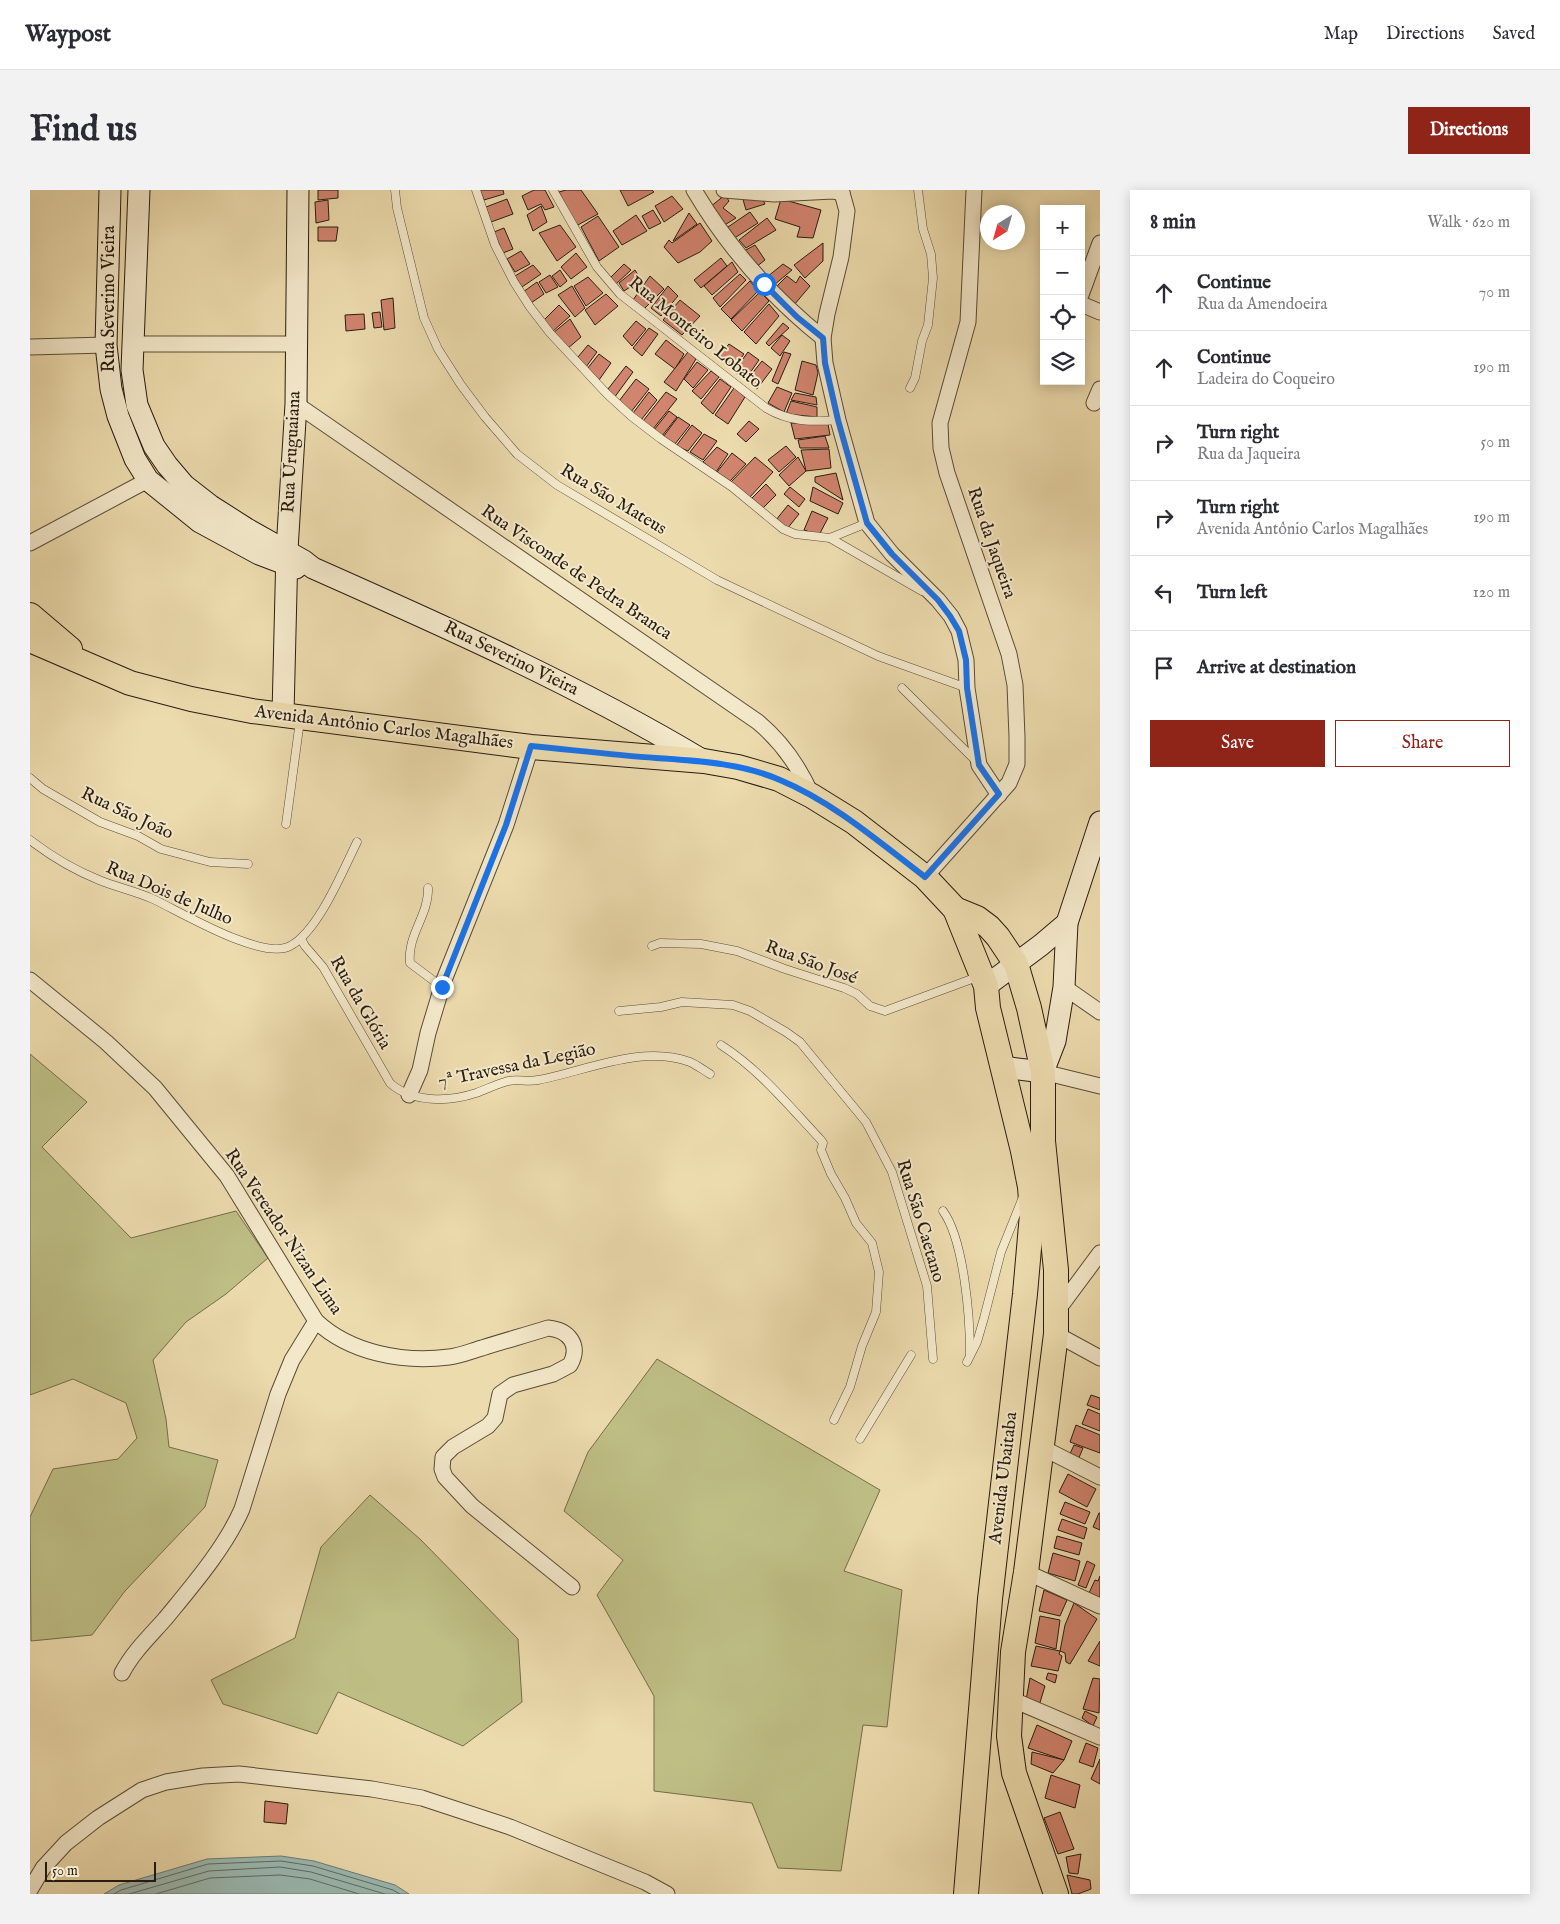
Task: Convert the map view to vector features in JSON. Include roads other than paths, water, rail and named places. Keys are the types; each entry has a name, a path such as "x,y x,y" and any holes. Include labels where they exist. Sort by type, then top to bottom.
{"main road":[{"name":"Rua Severino Vieira","path":"139,190 132,344 132,370 137,406 154,446 184,485 287,557"},
{"name":"Rua Uruguaiana","path":"291,721 287,557 296,404 298,190"},
{"name":"Rua Severino Vieira","path":"110,200 106,345 111,389 118,416 136,459 148,480 200,522 260,554 304,561 313,568 475,640 627,716 704,761"},
{"path":"110,200 139,211"},
{"name":"Avenida Antônio Carlos Magalhães","path":"30,615 69,648 130,683"},
{"name":"Avenida Antônio Carlos Magalhães","path":"30,640 130,683 191,699 291,721 531,746 704,761 779,779 812,796 854,822 925,877 955,909 984,981"},
{"name":"Avenida Ubaitaba","path":"1043,1072 1055,1041 1064,987 1067,923 1100,822"},
{"name":"Avenida Antônio Carlos Magalhães","path":"955,909 977,918 989,927 1016,964"},
{"path":"984,981 1016,964 1067,923"},
{"name":"Avenida Ubaitaba","path":"1016,964 1030,1008 1043,1072 1042,1141 1056,1270 1057,1311 1056,1334 1026,1572 1013,1652 1009,1736 1014,1773 1056,1894"},
{"name":"Avenida Ubaitaba","path":"966,1894 980,1703 990,1599 1025,1294 1032,1214 1030,1188 1023,1151 988,1008 984,981"},
{"path":"1001,1064 1010,1068 1043,1072"},
{"path":"976,1778 1014,1773"}],"street":[{"path":"694,190 711,218 764,284 797,317 823,338"},
{"path":"724,190 774,194 844,191 848,212 842,257 827,314 823,338 825,363 838,420 867,523 892,554 938,600 959,631 966,660 967,688 979,765 999,794"},
{"name":"Rua da Jaqueira","path":"925,877 1009,783 1017,764 1015,685 1009,654 947,473 941,448 940,423 968,322 974,190"},
{"path":"1085,284 1100,243"},
{"path":"1085,306 1100,312"},
{"path":"132,344 296,344"},
{"path":"30,346 106,345"},
{"name":"Rua Visconde de Pedra Branca","path":"296,404 758,722 773,735 792,757 804,777 812,796"},
{"path":"30,542 148,480"},
{"path":"409,1095 420,1070 428,1033 442,987 506,825 531,746"},
{"name":"Rua Vereador Nizan Lima","path":"30,980 106,1042 155,1088 227,1176 316,1321 326,1330 352,1344 393,1357 421,1359 451,1357 548,1328 559,1329 569,1336 574,1353 574,1359 570,1364 553,1374 513,1385 500,1394 495,1418 488,1426 453,1447 443,1457 442,1469 451,1485 472,1506 572,1586"},
{"path":"1064,987 1100,1012"},
{"path":"1043,1072 1100,1086"},
{"path":"1057,1311 1100,1253"},
{"path":"122,1673 131,1657 194,1582 235,1524 242,1509 278,1394 292,1360 316,1321"},
{"path":"1056,1334 1100,1358"},
{"path":"1041,1448 1100,1477"},
{"path":"1026,1572 1100,1606"},
{"path":"1011,1699 1100,1737"},
{"path":"30,1890 42,1868 66,1843 98,1818 142,1790 166,1782 203,1776 239,1774 326,1782 422,1798 510,1827 646,1882 666,1894"}],"lane":[{"name":"Rua São Mateus","path":"395,190 397,208 424,318 438,349 461,385 485,417 517,454 557,485 717,580 878,656 967,688"},
{"path":"476,190 495,245 525,298 550,333 607,394 631,416 661,439 732,487 782,529 794,534 830,538 938,600"},
{"name":"Rua Monteiro Lobato","path":"554,190 597,267 620,294 766,408 780,416 802,421 838,420"},
{"path":"910,388 915,378 922,340 928,325 933,278 931,254 923,229 918,190"},
{"path":"830,538 867,523"},
{"path":"902,688 979,765"},
{"path":"286,824 291,721"},
{"name":"Rua São João","path":"30,778 43,789 100,822 138,836 161,849 210,862 248,864"},
{"name":"Rua Dois de Julho","path":"30,840 72,869 100,881 151,898 204,925 237,939 279,950 301,939"},
{"path":"301,939 326,903 357,842"},
{"path":"428,888 428,900 409,956 410,963 442,987"},
{"name":"Rua da Glória","path":"301,939 323,967 390,1083 399,1091 409,1095"},
{"name":"Rua São José","path":"652,946 660,943 701,944 738,951 785,969 844,988 856,994 870,1006 885,1011 984,981"},
{"name":"Rua São Caetano","path":"619,1012 661,1007 682,1002 733,1005 750,1011 800,1042 866,1122 892,1172 927,1286 933,1359"},
{"path":"721,1045 736,1054 768,1082 823,1143 821,1150 831,1174 845,1198 856,1223 872,1243 878,1272 876,1312 862,1346 850,1387 834,1420"},
{"name":"7ª Travessa da Legião","path":"409,1095 448,1099 474,1094 511,1080 536,1081 582,1068 646,1056 668,1056 691,1063 710,1074"},
{"path":"944,1211 950,1220 962,1264 969,1314 968,1359 984,1318 1000,1252 1016,1217 1021,1199 1030,1188"},
{"path":"860,1440 911,1355"}],"water":[{"path":"281,1856 314,1861 395,1885 409,1894 104,1894 119,1885 207,1859"}]}
